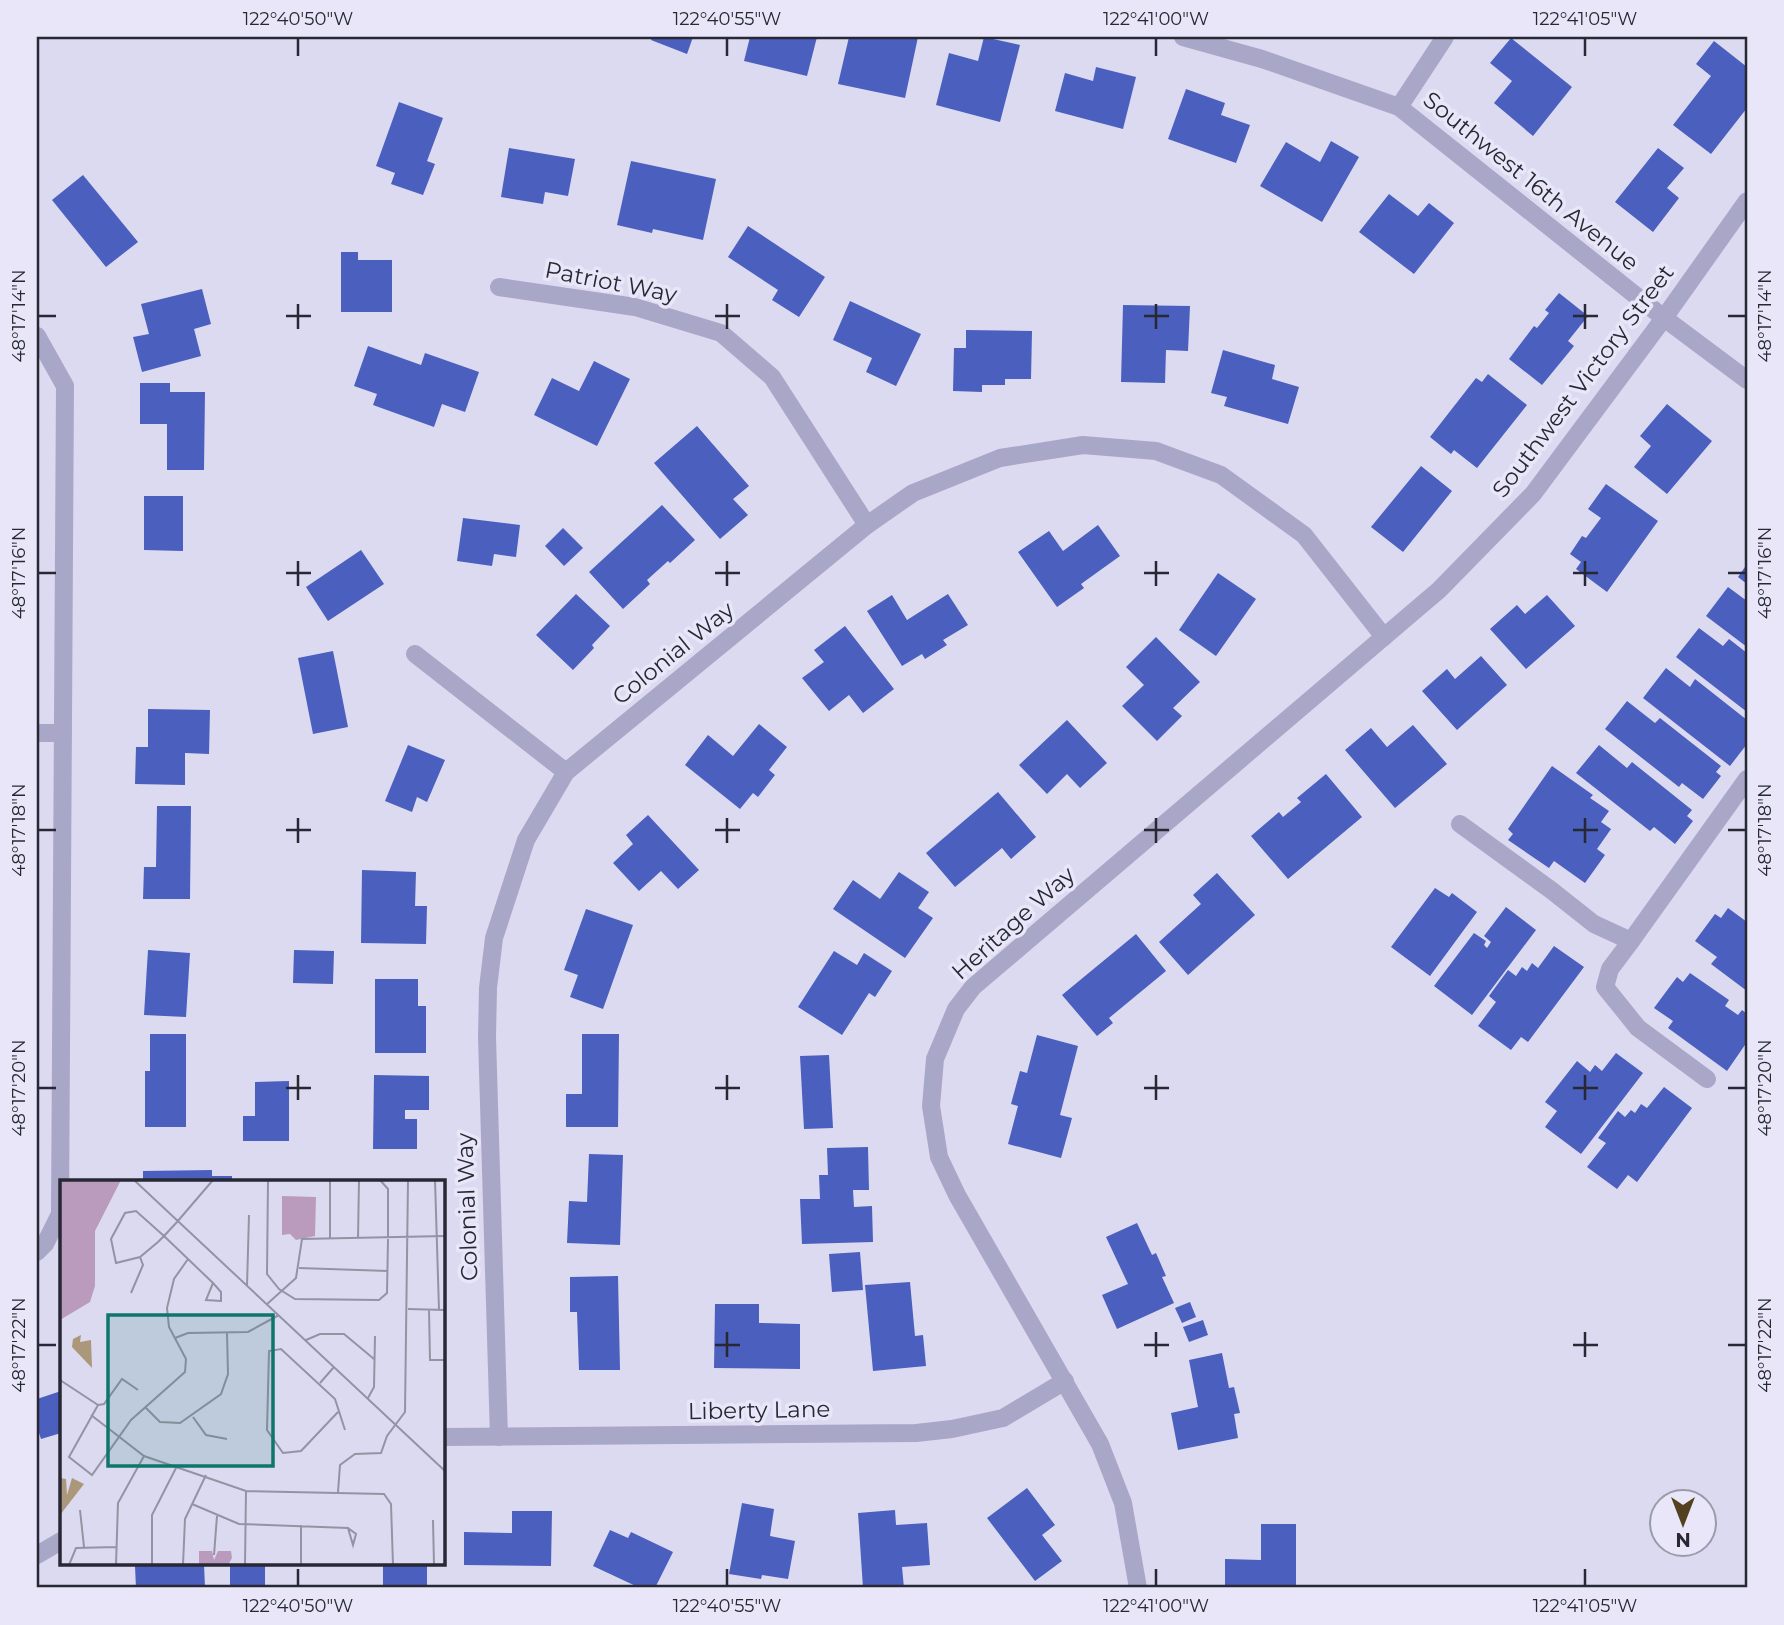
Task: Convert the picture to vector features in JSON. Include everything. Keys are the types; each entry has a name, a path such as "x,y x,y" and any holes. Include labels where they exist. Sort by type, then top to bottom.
{"street":[{"name":"Southwest 16th Avenue","path":"1183,37 1262,59 1399,107 1664,318 1747,380"},
{"path":"1399,107 1445,37"},
{"name":"Southwest Victory Street","path":"1384,637 1439,590 1533,494 1747,201"},
{"name":"Patriot Way","path":"499,288 635,307 721,333 772,377 867,525"},
{"path":"37,336 65,386 60,1180"},
{"name":"Colonial Way","path":"499,1437 487,1037 488,988 494,938 526,840 566,772 867,525 913,493 1000,458 1083,445 1156,451 1221,475 1304,535 1384,637"},
{"name":"Heritage Way","path":"1138,1588 1123,1503 1100,1444 957,1195 939,1157 931,1106 935,1059 956,1009 973,987 1384,637"},
{"path":"415,654 566,772"},
{"path":"37,733 63,733"},
{"path":"1707,1079 1638,1028 1605,987 1610,969 1747,779"},
{"path":"1460,824 1594,924 1631,941"},
{"path":"37,1252 45,1244 60,1214"},
{"name":"Liberty Lane","path":"444,1437 916,1433 952,1429 1003,1418 1065,1381"},
{"path":"37,1555 60,1542"}],"building":[{"path":"652,37 693,37 687,54 651,40"},
{"path":"750,37 817,37 807,76 744,61"},
{"path":"849,37 918,37 905,98 838,84"},
{"path":"984,37 1020,45 1000,122 936,105 949,53 978,61"},
{"path":"1511,38 1572,87 1533,136 1494,103 1512,81 1490,63"},
{"path":"1714,41 1747,67 1747,108 1711,154 1673,125 1711,76 1696,64"},
{"path":"1096,67 1136,77 1123,129 1055,111 1065,73 1093,81"},
{"path":"1186,89 1225,103 1221,115 1250,125 1236,163 1168,139"},
{"path":"399,102 443,118 427,161 435,164 423,195 391,184 395,173 376,166"},
{"path":"1331,141 1359,157 1322,222 1260,186 1286,142 1320,162"},
{"path":"509,148 575,159 568,196 545,192 543,204 501,197"},
{"path":"1658,148 1684,168 1667,188 1679,198 1653,232 1615,202"},
{"path":"631,161 716,179 703,240 653,229 652,233 617,225"},
{"path":"83,175 138,242 106,267 52,200"},
{"path":"1389,194 1418,216 1429,203 1454,223 1414,274 1359,232"},
{"path":"748,226 825,277 799,317 772,300 778,290 728,257"},
{"path":"341,252 358,252 358,260 392,260 392,312 341,312"},
{"path":"202,289 211,324 194,329 201,356 142,372 133,337 149,334 141,304"},
{"path":"1559,293 1588,316 1568,341 1574,346 1542,385 1509,359 1534,326 1537,328 1549,313 1545,310"},
{"path":"850,301 921,334 896,386 866,372 872,358 833,340"},
{"path":"1123,305 1190,306 1188,351 1166,350 1165,383 1121,382"},
{"path":"966,330 1032,331 1031,379 1005,379 1005,385 982,385 982,392 953,391 954,348 966,348"},
{"path":"368,346 421,365 425,353 479,372 465,412 442,404 434,427 373,405 377,394 354,386"},
{"path":"1223,350 1275,365 1272,379 1299,387 1288,424 1224,406 1227,397 1211,393"},
{"path":"594,361 630,379 597,446 534,415 552,378 579,391"},
{"path":"1488,374 1527,405 1477,468 1454,450 1451,454 1430,437 1476,378 1482,382"},
{"path":"140,383 170,383 170,392 205,392 204,470 167,470 167,424 140,424"},
{"path":"1667,404 1712,441 1667,494 1634,467 1651,446 1640,436"},
{"path":"697,426 749,486 733,499 748,515 720,539 654,463"},
{"path":"1421,466 1452,491 1403,552 1371,527"},
{"path":"1606,484 1658,521 1607,592 1576,569 1581,562 1570,554 1582,536 1586,538 1601,518 1588,509"},
{"path":"144,496 183,496 183,551 144,550"},
{"path":"662,505 695,540 647,580 650,584 623,609 589,572"},
{"path":"463,518 520,525 516,557 494,554 492,566 457,561"},
{"path":"1098,525 1120,556 1081,584 1084,588 1057,607 1018,552 1049,531 1063,551"},
{"path":"563,528 583,548 564,566 545,546"},
{"path":"361,550 384,584 328,621 306,587"},
{"path":"1747,564 1747,584 1738,577"},
{"path":"1218,573 1256,599 1216,656 1179,630"},
{"path":"1728,587 1747,601 1747,647 1706,616"},
{"path":"576,594 610,626 573,670 536,635"},
{"path":"948,594 968,625 943,640 947,645 925,659 922,654 902,666 867,611 892,595 907,620"},
{"path":"1547,595 1575,626 1526,669 1490,629 1517,605 1525,614"},
{"path":"845,626 894,689 863,713 849,695 829,711 802,678 824,662 814,650"},
{"path":"1699,628 1723,646 1729,639 1747,653 1747,712 1676,657"},
{"path":"1156,637 1200,682 1173,708 1182,716 1157,741 1122,706 1144,685 1126,667"},
{"path":"333,651 348,727 313,734 298,658"},
{"path":"1481,656 1507,685 1457,730 1422,691 1447,669 1455,679"},
{"path":"1666,668 1690,687 1695,679 1747,720 1747,744 1730,766 1643,698"},
{"path":"1627,701 1655,723 1660,718 1721,766 1716,772 1721,776 1703,799 1682,783 1679,787 1605,729"},
{"path":"148,709 210,710 209,754 185,753 185,785 135,784 136,747 148,747"},
{"path":"1067,720 1107,763 1080,788 1067,774 1047,794 1019,765"},
{"path":"759,724 787,747 769,770 775,775 758,797 753,793 740,809 685,765 708,735 733,756"},
{"path":"1413,725 1447,764 1395,808 1345,750 1371,728 1387,747"},
{"path":"408,745 445,760 427,802 417,797 412,812 385,801"},
{"path":"1599,745 1627,768 1632,762 1692,810 1687,816 1693,821 1675,844 1654,827 1650,831 1576,773"},
{"path":"1552,766 1593,795 1590,798 1609,811 1601,822 1611,829 1597,849 1605,855 1585,883 1554,861 1549,868 1508,840 1513,834 1508,829"},
{"path":"1326,774 1362,817 1288,879 1251,836 1279,812 1283,817 1301,802 1297,798"},
{"path":"998,792 1036,837 1011,859 1002,848 955,887 926,853"},
{"path":"157,806 191,806 190,899 143,899 144,867 156,867"},
{"path":"648,815 699,870 678,889 661,871 639,891 613,863 633,844 626,835"},
{"path":"362,870 416,872 415,906 427,906 426,944 361,943"},
{"path":"899,872 929,892 918,908 933,918 905,958 833,909 853,880 880,899"},
{"path":"1217,873 1255,915 1188,975 1159,942 1201,904 1193,895"},
{"path":"1435,888 1449,897 1452,893 1477,912 1430,976 1391,947"},
{"path":"1506,907 1536,930 1472,1015 1434,986 1474,933 1486,941 1484,945 1487,948 1491,942 1484,936"},
{"path":"1728,908 1747,922 1747,991 1711,964 1717,957 1695,941 1715,914 1721,918"},
{"path":"586,909 633,925 603,1009 570,997 578,975 564,970"},
{"path":"1136,934 1166,971 1109,1018 1113,1023 1097,1036 1062,995"},
{"path":"1554,946 1584,967 1528,1042 1521,1037 1511,1050 1478,1026 1496,1002 1489,996 1508,970 1516,976 1522,967 1527,971 1532,963 1538,968"},
{"path":"148,950 190,953 186,1017 144,1015"},
{"path":"294,950 334,951 333,984 293,983"},
{"path":"834,951 857,965 864,953 892,971 875,997 869,993 842,1035 798,1007"},
{"path":"1690,973 1729,1000 1725,1006 1738,1015 1742,1010 1747,1014 1747,1042 1727,1071 1668,1028 1673,1021 1654,1008 1677,977 1683,982"},
{"path":"375,979 418,979 418,1006 426,1006 426,1053 375,1053"},
{"path":"150,1034 186,1034 186,1127 145,1127 145,1071 150,1071"},
{"path":"582,1034 619,1034 618,1127 566,1127 566,1094 582,1094"},
{"path":"1037,1035 1078,1046 1060,1115 1072,1118 1061,1158 1008,1144 1018,1106 1011,1104 1020,1071 1027,1073"},
{"path":"1616,1053 1643,1073 1581,1154 1545,1127 1557,1111 1545,1102 1577,1061 1590,1072 1595,1065 1602,1071"},
{"path":"829,1055 833,1128 804,1129 800,1056"},
{"path":"374,1075 429,1076 429,1110 405,1110 405,1119 417,1119 417,1149 373,1149"},
{"path":"289,1081 289,1141 243,1141 243,1116 255,1116 255,1082"},
{"path":"1664,1087 1692,1108 1637,1182 1628,1175 1617,1189 1587,1167 1606,1143 1598,1138 1618,1111 1625,1117 1631,1110 1635,1113 1641,1104 1647,1108"},
{"path":"868,1147 869,1190 853,1190 854,1207 872,1206 873,1242 802,1244 800,1199 820,1199 819,1175 828,1175 827,1148"},
{"path":"589,1154 623,1155 620,1245 567,1243 569,1201 587,1202"},
{"path":"212,1170 212,1176 232,1176 232,1180 143,1180 143,1171"},
{"path":"1137,1223 1152,1255 1156,1253 1166,1276 1162,1277 1174,1303 1117,1329 1102,1295 1128,1284 1106,1237"},
{"path":"860,1252 863,1290 832,1292 829,1254"},
{"path":"618,1276 620,1370 579,1370 577,1312 570,1312 570,1277"},
{"path":"910,1282 915,1336 923,1335 926,1366 873,1371 865,1285"},
{"path":"1190,1302 1196,1317 1182,1323 1175,1308"},
{"path":"715,1304 759,1304 759,1323 800,1324 800,1369 714,1368"},
{"path":"1203,1320 1208,1335 1189,1342 1183,1327"},
{"path":"1222,1353 1229,1388 1234,1387 1240,1413 1234,1414 1238,1438 1178,1450 1171,1413 1198,1407 1189,1360"},
{"path":"60,1391 60,1433 41,1439 37,1427 37,1399"},
{"path":"1027,1488 1055,1525 1042,1535 1062,1561 1035,1581 987,1518"},
{"path":"742,1503 774,1509 770,1536 795,1541 788,1579 762,1575 761,1579 729,1574"},
{"path":"895,1510 896,1525 927,1523 930,1565 902,1567 904,1588 863,1588 858,1513"},
{"path":"512,1511 552,1511 551,1566 464,1565 464,1532 512,1533"},
{"path":"1261,1524 1296,1524 1296,1588 1225,1588 1225,1559 1261,1560"},
{"path":"610,1530 628,1538 631,1532 673,1552 655,1588 640,1588 593,1566"},
{"path":"135,1566 204,1566 205,1588 136,1588"},
{"path":"230,1566 265,1566 265,1588 230,1588"},
{"path":"383,1566 427,1566 427,1588 383,1588"}]}
